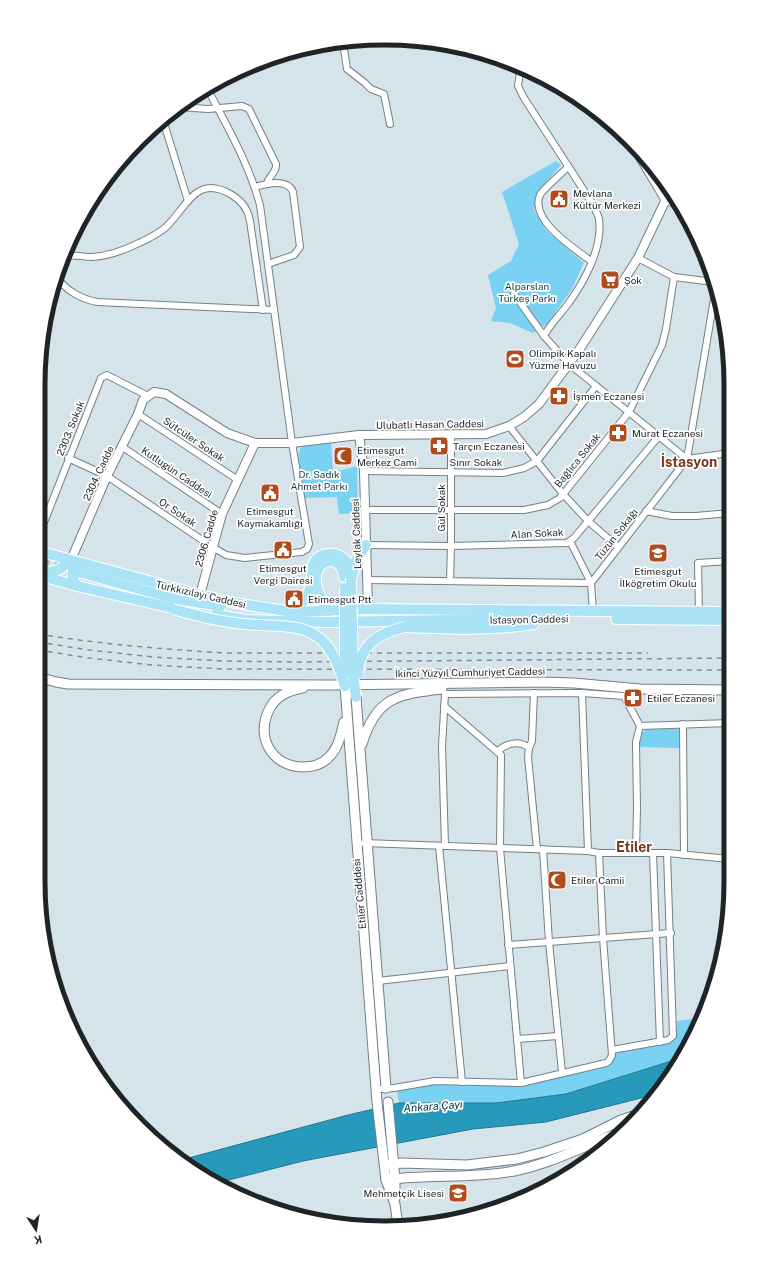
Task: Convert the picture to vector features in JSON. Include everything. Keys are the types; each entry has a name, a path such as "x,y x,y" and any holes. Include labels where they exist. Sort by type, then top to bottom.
{"main road":[{"path":"366,545 356,560 348,578 345,686 346,713 377,1102 387,1150 397,1220"},
{"name":"Türkkızılayı Caddesi","path":"45,553 77,565 235,603 293,612 368,609"},
{"path":"45,573 77,565 175,599 258,611 293,612 305,601 311,587 314,562 320,556 332,554 340,556 347,563 353,674 356,697"},
{"path":"45,555 48,558 49,566 45,571"},
{"path":"328,611 319,594 316,580 318,569 323,563 335,562 342,566 348,578"},
{"path":"77,565 74,567 72,572 73,580 77,586"},
{"name":"Türkkızılayı Caddesi","path":"45,577 172,609 247,620 328,622"},
{"path":"172,609 212,620 246,624 289,626 312,633 321,639 331,649 339,665 345,686"},
{"name":"İstasyon Caddesi","path":"368,609 724,612"},
{"path":"356,697 358,664 366,647 372,641 384,634 405,627 472,629 508,628 568,618"},
{"name":"İstasyon Caddesi","path":"328,622 568,618 724,620"},
{"name":"İkinci Yüzyıl Cumhuriyet Caddesi","path":"45,679 68,684 332,685 540,682 574,683 640,689 724,690"},
{"path":"361,750 367,727 379,710 386,704 401,695 443,689 470,683"},
{"path":"332,685 298,689 281,695 272,704 266,716 264,731 269,749 274,756 288,765 307,767 317,765 329,757 339,742 346,713"},
{"name":"Etiler Cadddesi","path":"356,697 386,1088"},
{"path":"387,1150 388,1102"},
{"path":"389,1164 467,1165 517,1159 544,1152 583,1138 629,1118"},
{"path":"391,1179 472,1176 515,1171 557,1157 608,1137"},
{"path":"395,1201 402,1185 414,1178"}],"street":[{"path":"344,48 347,69 371,89 384,94 390,124"},
{"path":"520,74 518,86 524,98 592,202 599,218 598,247 592,262 568,303 548,328 544,336"},
{"path":"210,93 255,187 260,205 292,444"},
{"path":"188,108 208,109 242,106 249,109 276,164 276,170 267,184"},
{"path":"165,126 188,201"},
{"path":"644,166 665,201 671,203"},
{"path":"568,167 540,194 538,206 547,226 592,262"},
{"path":"255,187 277,183 287,184 292,190 301,245 294,255 268,264"},
{"path":"71,255 96,256 138,243 164,228 198,191 205,188 212,188 229,193 243,203 248,211 263,310"},
{"name":"Ulubatlı Hasan Caddesi","path":"148,396 154,392 166,394 227,432 255,443 292,444 359,435 486,434 509,426 524,417 539,404 569,364 638,258 667,196"},
{"path":"638,258 674,278 708,281"},
{"name":"Bağlıca Sokak","path":"365,510 532,509 552,503 563,494 629,412 662,345 666,330 674,278"},
{"path":"61,282 66,288 77,295 97,302 274,310"},
{"path":"514,294 544,336 569,364 687,459 724,454"},
{"name":"Tüzün Sokağı","path":"591,583 687,459 713,303"},
{"name":"2303. Sokak","path":"45,517 102,376 107,376 148,396"},
{"name":"Sınır Sokak","path":"364,471 504,473 524,468 537,461 596,386"},
{"name":"2304. Cadde","path":"77,565 107,476 144,400 148,396"},
{"name":"Sütcüler Sokak","path":"138,414 238,480"},
{"path":"509,426 563,494 588,521 618,547"},
{"name":"Gül Sokak","path":"450,581 452,510 451,434"},
{"name":"Leylak Caddesi","path":"359,435 364,471 368,609"},
{"name":"Alan Sokak","path":"366,545 451,546 561,544 570,541 659,436"},
{"name":"2306. Cadde","path":"200,595 222,514 255,443"},
{"name":"Or Sokak","path":"68,458 107,476 226,555 245,558 302,552 307,550 309,544 292,444"},
{"name":"Kutlugün Caddesi","path":"122,446 222,514"},
{"path":"646,512 672,516 724,514"},
{"path":"570,541 591,583 593,612"},
{"path":"699,612 698,563 724,561"},
{"path":"367,580 591,583"},
{"path":"534,693 532,741 529,748 528,757 540,849 562,1072"},
{"path":"582,693 588,851"},
{"path":"462,1082 451,972 442,846 442,746 445,694 582,693 624,696 640,726 636,742 638,808 636,852"},
{"path":"444,706 501,755 500,848 521,1083"},
{"path":"640,726 724,723"},
{"path":"683,724 684,855"},
{"path":"497,752 502,747 514,743 524,744 529,748"},
{"path":"356,844 366,843 540,849 588,851 599,853 636,852 724,858"},
{"path":"376,1089 394,1088 435,1081 521,1083 562,1072 606,1063 611,1058 612,1050 602,938 599,853"},
{"path":"653,853 660,1042"},
{"path":"612,1050 660,1042 672,1038 668,854"},
{"path":"508,945 670,933"},
{"path":"378,981 510,966"},
{"path":"517,1039 558,1036"}],"green space":[{"name":"Alparslan Türkeş Parkı","path":"556,161 561,165 538,192 534,210 546,230 584,263 572,289 547,324 533,333 510,323 491,321 496,308 488,275 511,261 519,244 502,192"},
{"path":"647,170 663,191 661,194"},
{"name":"Dr. Sadık Ahmet Parkı","path":"331,442 333,472 357,466 358,513 339,514 337,497 305,498 298,455 301,447"},
{"path":"679,728 679,748 640,747 640,734 645,730"},
{"path":"695,1019 673,1061 566,1094 496,1103 399,1103 397,1090 400,1083 424,1082 445,1085 523,1086 566,1076 608,1062 616,1051 668,1044 676,1037 677,1021"}],"water":[{"name":"Ankara Çayı","path":"673,1061 647,1097 546,1122 473,1129 303,1161 225,1181 188,1158 348,1115 399,1103 496,1103 566,1094"}],"tunnel":[{"path":"45,564 79,572"}],"railway":[{"path":"45,635 131,646 224,653 648,653"},
{"path":"45,643 89,650 153,657 223,661 298,662 724,658"},
{"path":"45,651 152,665 223,669 724,670"}],"place":[{"name":"Mevlana Kültür Merkezi","path":"559,199"},
{"name":"Şok","path":"610,280"},
{"name":"Olimpik Kapalı Yüzme Havuzu","path":"515,359"},
{"name":"İşmen Eczanesi","path":"559,396"},
{"name":"Murat Eczanesi","path":"618,433"},
{"name":"Tarçın Eczanesi","path":"439,446"},
{"name":"Etimesgut Merkez Cami","path":"343,456"},
{"name":"Etimesgut Kaymakamlığı","path":"270,493"},
{"name":"Etimesgut Vergi Dairesi","path":"283,550"},
{"name":"Etimesgut İlköğretim Okulu","path":"658,553"},
{"name":"Etimesgut Ptt","path":"294,599"},
{"name":"Etiler Eczanesi","path":"633,698"},
{"name":"Etiler Camii","path":"557,880"},
{"name":"Mehmetçik Lisesi","path":"458,1193"}],"district":[{"name":"İstasyon","path":"689,462"},
{"name":"Etiler","path":"634,847"}]}
